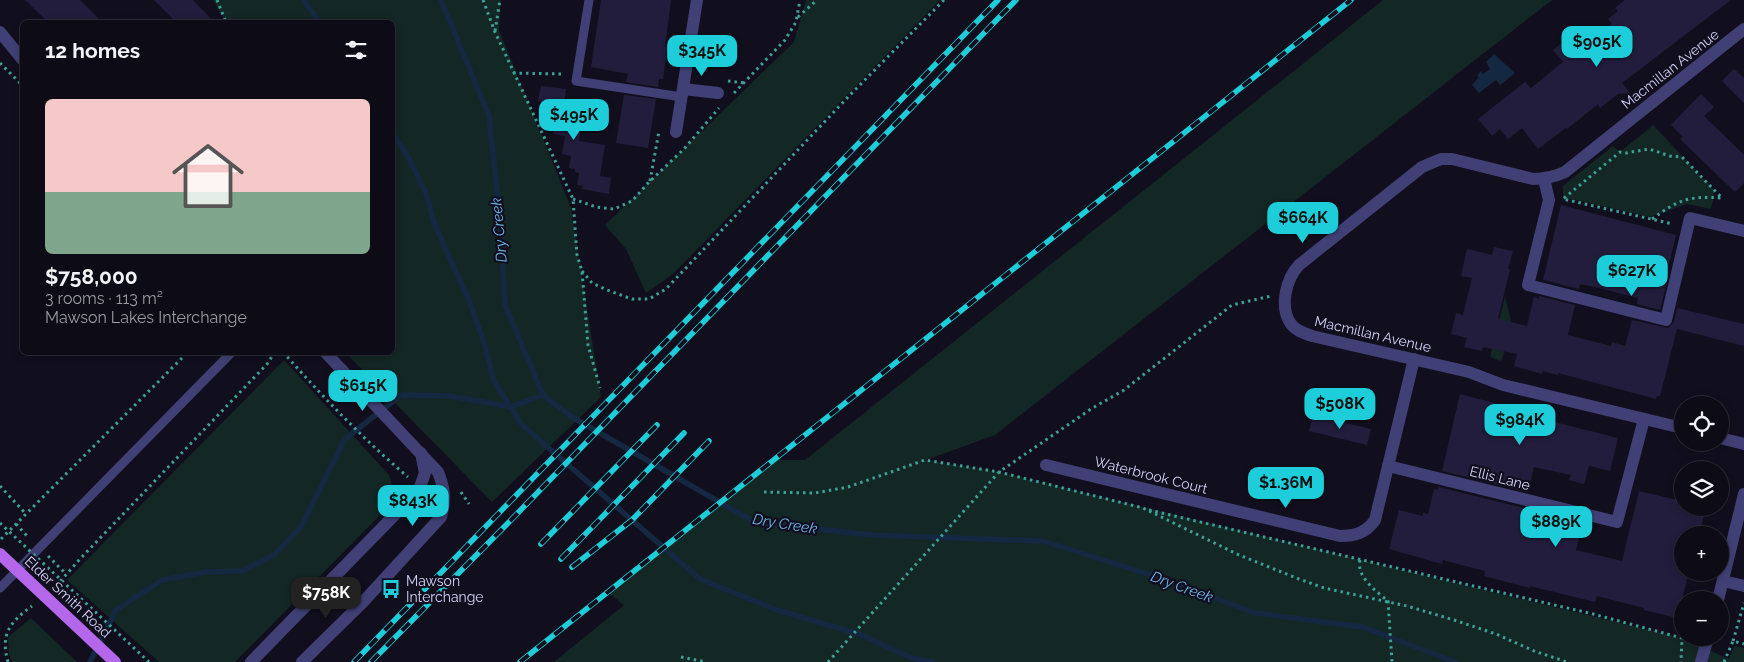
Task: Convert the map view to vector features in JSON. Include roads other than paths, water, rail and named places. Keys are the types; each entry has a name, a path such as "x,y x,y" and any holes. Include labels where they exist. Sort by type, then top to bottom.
{"main road":[{"name":"Elder Smith Road","path":"0,554 116,662"}],"street":[{"path":"676,132 697,0"},
{"path":"0,25 20,42"},
{"name":"Macmillan Avenue","path":"1674,426 1503,384 1469,372 1312,336 1299,331 1291,324 1285,311 1289,278 1299,265 1413,173 1432,162 1441,159 1452,159 1533,179 1544,179 1564,172 1744,29"},
{"path":"0,32 20,57"},
{"path":"682,93 722,98"},
{"path":"1544,179 1549,200 1528,285 1666,320 1690,218 1744,231"},
{"path":"302,662 364,601 441,517 445,505 445,489 438,472 327,355"},
{"name":"Waterbrook Court","path":"1046,465 1340,536 1351,536 1360,533 1375,520 1414,360"},
{"name":"Ellis Lane","path":"1388,466 1617,522 1644,419"},
{"path":"1729,440 1744,444"},
{"path":"251,662 419,490 425,473 421,453"},
{"path":"1729,556 1744,494"},
{"path":"1720,591 1723,581 1744,586"},
{"path":"1701,662 1706,646"}],"lane":[{"path":"589,0 576,81 682,93"},
{"path":"0,588 229,355"}],"water":[{"path":"1494,54 1515,73 1500,85 1496,80 1479,93 1472,85 1479,77 1477,76 1481,71 1483,74 1490,69 1486,62"}],"waterway":[{"name":"Dry Creek","path":"304,0 318,20"},
{"name":"Dry Creek","path":"441,0 489,116 501,229 505,305 543,395 572,417 754,522 871,535 1043,541 1173,582 1255,613 1363,627 1455,662"},
{"name":"Dry Creek","path":"395,137 407,155 426,193 434,223 470,303 483,339 494,381 522,425 700,579 777,610 859,634 912,658 932,662"},
{"path":"90,662 116,610 162,580 206,572 242,571 275,554 301,527 345,439 401,395 450,396 511,407 543,395"}],"railway":[{"path":"354,662 998,0"},
{"path":"371,662 1016,0"},
{"path":"520,662 1351,0"},
{"path":"541,544 657,425"},
{"path":"561,559 684,433"},
{"path":"572,567 632,520 709,441"}],"place":[{"name":"Mawson Interchange","path":"391,589"}]}
